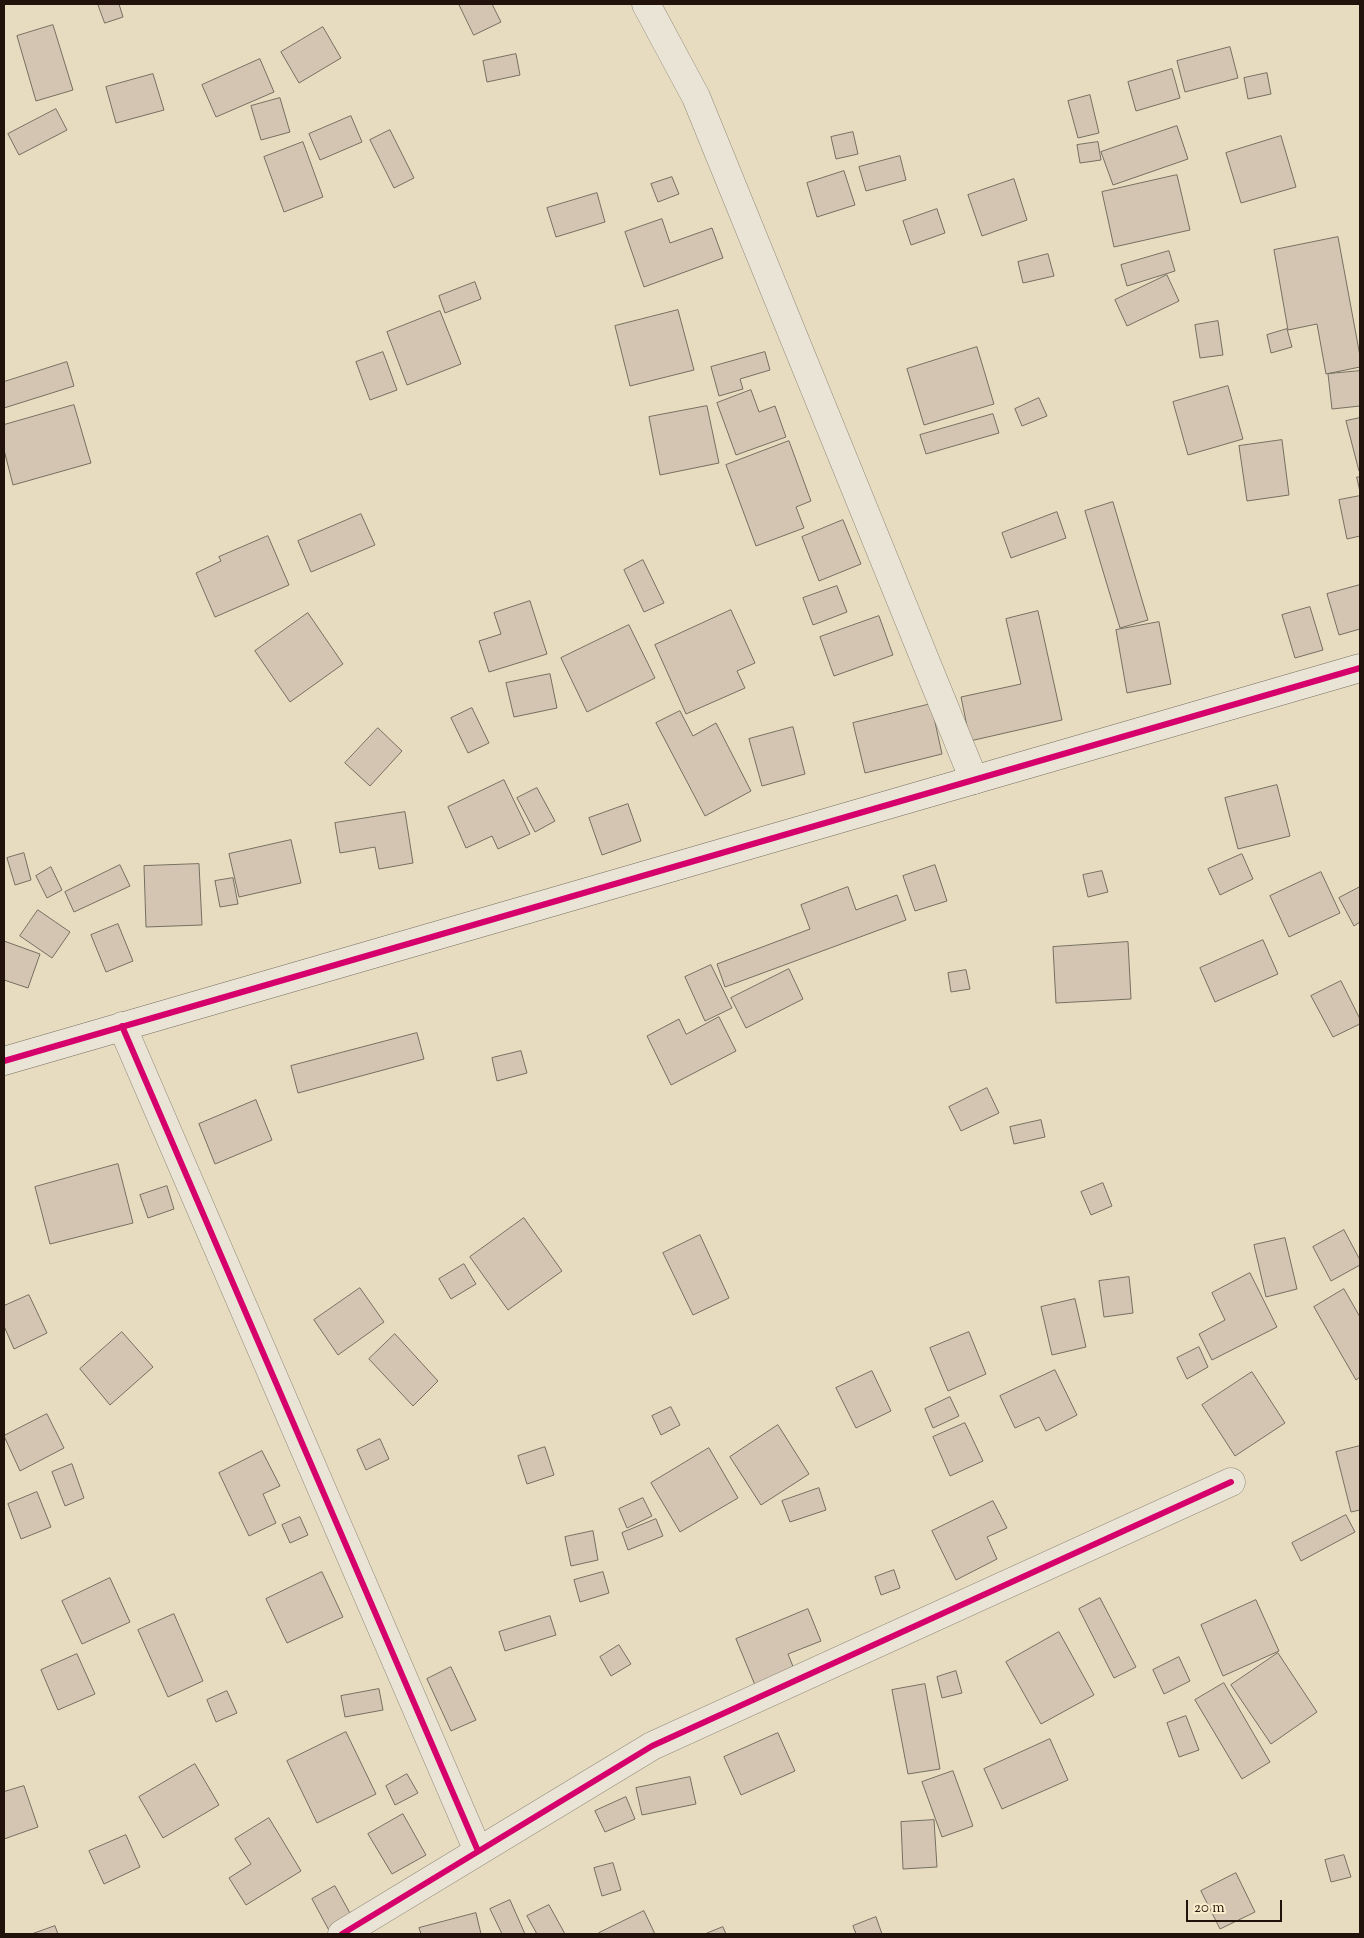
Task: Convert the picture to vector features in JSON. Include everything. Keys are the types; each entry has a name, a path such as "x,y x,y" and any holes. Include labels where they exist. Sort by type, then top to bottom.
{"street":[{"path":"646,4 696,97 974,780"},
{"path":"4,1061 1360,668"},
{"path":"122,1026 478,1852"},
{"path":"342,1934 652,1746 1231,1482"}],"building":[{"path":"98,4 119,4 123,17 105,23"},
{"path":"459,4 492,4 501,22 474,35"},
{"path":"53,25 73,90 36,101 17,36"},
{"path":"323,27 341,58 299,83 281,52"},
{"path":"1230,47 1238,78 1185,92 1177,61"},
{"path":"516,54 520,75 487,82 483,61"},
{"path":"260,59 274,92 216,117 202,85"},
{"path":"1172,69 1180,98 1136,111 1128,82"},
{"path":"1267,73 1271,94 1248,99 1244,78"},
{"path":"153,74 164,110 116,123 106,87"},
{"path":"1090,95 1099,133 1078,138 1068,101"},
{"path":"280,98 290,132 261,140 251,106"},
{"path":"56,109 67,130 19,155 8,134"},
{"path":"351,116 362,142 320,160 309,134"},
{"path":"1177,126 1188,159 1113,185 1101,152"},
{"path":"390,130 414,178 394,188 370,140"},
{"path":"853,132 858,154 836,159 831,137"},
{"path":"1281,136 1296,187 1241,203 1226,153"},
{"path":"303,142 323,197 284,212 264,157"},
{"path":"1098,142 1101,160 1080,163 1077,145"},
{"path":"900,156 906,180 866,191 859,167"},
{"path":"844,171 855,205 817,217 807,183"},
{"path":"1177,175 1190,230 1114,247 1102,192"},
{"path":"672,177 679,194 658,202 651,184"},
{"path":"1014,179 1027,220 982,236 968,195"},
{"path":"597,193 605,222 556,237 547,208"},
{"path":"937,209 945,233 911,245 903,221"},
{"path":"662,219 670,243 712,228 723,258 644,287 625,232"},
{"path":"1338,237 1360,356 1360,367 1326,374 1317,324 1288,330 1274,250"},
{"path":"1169,251 1175,271 1127,286 1121,265"},
{"path":"1048,254 1054,276 1023,283 1018,262"},
{"path":"1167,275 1179,301 1127,326 1115,300"},
{"path":"475,282 481,299 445,313 439,296"},
{"path":"678,310 694,370 630,386 615,326"},
{"path":"440,311 461,364 407,385 387,332"},
{"path":"1218,321 1223,355 1200,358 1195,325"},
{"path":"1287,329 1292,347 1271,353 1267,335"},
{"path":"977,347 994,404 924,425 907,369"},
{"path":"383,352 397,390 370,400 356,362"},
{"path":"765,352 770,370 740,379 743,389 719,396 711,367"},
{"path":"67,362 74,386 4,408 4,382"},
{"path":"1360,371 1360,406 1332,409 1328,374"},
{"path":"1228,386 1243,439 1188,455 1173,402"},
{"path":"751,390 759,412 775,406 786,437 736,455 717,403"},
{"path":"1039,398 1047,416 1022,426 1015,409"},
{"path":"74,405 91,463 13,485 4,450 4,425"},
{"path":"707,406 719,463 660,475 649,417"},
{"path":"993,414 999,433 926,454 920,435"},
{"path":"1360,418 1360,471 1359,471 1346,421"},
{"path":"1282,440 1289,495 1247,501 1239,446"},
{"path":"789,441 811,501 796,507 804,528 756,546 726,465"},
{"path":"1357,477 1360,477 1360,491"},
{"path":"1360,496 1360,536 1347,539 1339,500"},
{"path":"1113,502 1148,620 1120,628 1085,511"},
{"path":"1057,512 1066,538 1011,558 1002,533"},
{"path":"361,514 375,545 311,572 298,541"},
{"path":"843,520 861,564 819,581 802,537"},
{"path":"268,536 289,585 215,617 196,573 221,561 219,557"},
{"path":"643,560 664,603 644,612 624,570"},
{"path":"1360,585 1360,629 1339,635 1327,594"},
{"path":"837,586 847,612 813,625 803,598"},
{"path":"530,601 547,654 489,672 479,641 501,634 494,613"},
{"path":"1310,607 1323,650 1295,658 1282,615"},
{"path":"731,610 755,663 737,671 745,688 686,714 655,645"},
{"path":"1038,611 1062,720 970,741 961,697 1021,684 1006,619"},
{"path":"308,613 343,664 290,702 255,651"},
{"path":"879,616 893,655 834,676 820,637"},
{"path":"1159,622 1171,684 1127,693 1116,630"},
{"path":"629,625 655,678 587,712 561,658"},
{"path":"550,674 557,708 514,717 506,683"},
{"path":"931,704 942,754 865,773 853,723"},
{"path":"472,708 489,743 468,753 451,718"},
{"path":"680,711 693,736 716,723 751,791 705,816 656,723"},
{"path":"793,727 805,774 762,786 749,739"},
{"path":"378,728 402,751 370,786 345,763"},
{"path":"504,780 530,834 498,849 492,836 466,848 448,807"},
{"path":"1277,785 1290,836 1238,849 1225,798"},
{"path":"537,788 555,821 535,832 517,798"},
{"path":"628,804 641,841 602,855 589,818"},
{"path":"405,812 413,863 379,869 375,847 340,853 335,823"},
{"path":"291,840 301,883 239,897 229,854"},
{"path":"24,853 31,880 15,885 7,858"},
{"path":"1242,854 1253,879 1220,895 1208,869"},
{"path":"199,864 202,925 146,927 144,866"},
{"path":"120,865 130,886 74,912 65,892"},
{"path":"935,865 947,901 915,911 903,876"},
{"path":"51,867 62,890 47,898 36,876"},
{"path":"1102,871 1108,892 1088,897 1083,875"},
{"path":"1321,872 1340,913 1289,937 1270,896"},
{"path":"233,878 238,904 220,907 215,881"},
{"path":"848,887 856,910 897,895 906,920 725,987 717,964 810,929 801,905"},
{"path":"1360,887 1360,922 1354,926 1339,898"},
{"path":"38,910 70,932 52,958 20,936"},
{"path":"118,924 133,961 106,972 91,935"},
{"path":"1263,940 1278,974 1215,1002 1200,968"},
{"path":"4,941 40,954 28,988 4,980"},
{"path":"1128,942 1131,999 1056,1003 1053,947"},
{"path":"711,965 732,1008 705,1021 685,977"},
{"path":"789,969 803,999 746,1028 731,998"},
{"path":"966,970 970,989 951,992 948,973"},
{"path":"1341,981 1360,1019 1360,1024 1333,1037 1311,996"},
{"path":"719,1017 736,1051 671,1085 647,1036 679,1019 686,1034"},
{"path":"417,1033 424,1059 298,1093 291,1066"},
{"path":"521,1051 527,1073 497,1081 492,1058"},
{"path":"987,1088 999,1113 961,1131 949,1107"},
{"path":"256,1100 272,1140 215,1164 199,1124"},
{"path":"1041,1120 1045,1137 1014,1144 1010,1127"},
{"path":"118,1164 133,1223 50,1244 35,1187"},
{"path":"1103,1183 1112,1206 1091,1215 1081,1192"},
{"path":"167,1186 174,1209 148,1218 140,1195"},
{"path":"524,1218 562,1271 508,1310 470,1257"},
{"path":"1344,1230 1360,1260 1360,1265 1331,1281 1313,1247"},
{"path":"700,1235 729,1298 693,1315 663,1253"},
{"path":"1285,1238 1297,1289 1266,1297 1254,1245"},
{"path":"464,1264 476,1284 451,1299 439,1279"},
{"path":"1250,1273 1277,1327 1212,1360 1199,1334 1225,1320 1212,1293"},
{"path":"1129,1277 1133,1313 1104,1317 1099,1281"},
{"path":"360,1288 384,1322 338,1355 314,1320"},
{"path":"1344,1289 1360,1317 1360,1377 1356,1380 1314,1307"},
{"path":"29,1295 47,1333 14,1349 4,1326 4,1306"},
{"path":"1075,1299 1086,1347 1052,1355 1041,1307"},
{"path":"122,1332 153,1367 110,1405 80,1369"},
{"path":"969,1332 986,1374 948,1391 930,1348"},
{"path":"395,1334 438,1381 413,1406 369,1359"},
{"path":"1199,1347 1208,1367 1187,1379 1177,1358"},
{"path":"1055,1370 1077,1415 1046,1431 1039,1417 1015,1428 1000,1396"},
{"path":"872,1371 891,1411 856,1428 836,1388"},
{"path":"1252,1372 1285,1423 1235,1456 1202,1405"},
{"path":"950,1397 959,1416 933,1428 925,1409"},
{"path":"671,1407 680,1425 661,1435 652,1416"},
{"path":"47,1414 64,1448 20,1471 4,1436"},
{"path":"965,1423 983,1461 950,1476 933,1437"},
{"path":"778,1425 809,1474 761,1505 730,1457"},
{"path":"380,1439 389,1459 366,1470 357,1450"},
{"path":"1360,1446 1360,1510 1351,1512 1336,1452"},
{"path":"545,1447 554,1475 527,1484 518,1456"},
{"path":"709,1448 738,1498 680,1532 651,1483"},
{"path":"262,1451 280,1486 263,1494 276,1523 249,1536 219,1473"},
{"path":"72,1464 84,1498 65,1506 52,1472"},
{"path":"819,1488 826,1510 790,1522 782,1501"},
{"path":"37,1492 51,1527 21,1539 8,1504"},
{"path":"643,1498 652,1516 627,1528 619,1509"},
{"path":"993,1501 1007,1528 987,1537 997,1559 956,1580 932,1531"},
{"path":"1346,1515 1355,1532 1301,1561 1292,1543"},
{"path":"300,1517 308,1535 290,1543 282,1525"},
{"path":"656,1519 663,1536 628,1550 622,1533"},
{"path":"593,1531 598,1560 571,1566 565,1537"},
{"path":"894,1570 900,1588 881,1595 875,1577"},
{"path":"322,1572 343,1617 287,1643 266,1599"},
{"path":"603,1572 609,1593 580,1602 574,1580"},
{"path":"110,1578 130,1622 82,1644 62,1601"},
{"path":"1100,1598 1136,1667 1114,1678 1079,1609"},
{"path":"1256,1600 1279,1651 1223,1676 1201,1625"},
{"path":"808,1609 821,1641 788,1654 794,1669 755,1685 736,1639"},
{"path":"174,1614 203,1681 168,1697 138,1630"},
{"path":"550,1616 556,1635 505,1651 499,1632"},
{"path":"1059,1632 1094,1695 1041,1724 1006,1662"},
{"path":"619,1645 631,1664 611,1676 600,1657"},
{"path":"1278,1653 1317,1712 1271,1744 1231,1685"},
{"path":"77,1654 95,1694 58,1710 41,1670"},
{"path":"1179,1657 1190,1681 1164,1694 1153,1670"},
{"path":"451,1667 476,1720 451,1731 427,1679"},
{"path":"956,1671 962,1693 942,1698 937,1677"},
{"path":"1224,1683 1270,1762 1242,1779 1195,1700"},
{"path":"925,1684 940,1769 908,1774 892,1690"},
{"path":"379,1689 383,1710 345,1717 341,1696"},
{"path":"227,1691 237,1713 216,1722 207,1700"},
{"path":"1186,1716 1199,1750 1179,1757 1167,1723"},
{"path":"346,1732 376,1794 317,1823 287,1761"},
{"path":"778,1733 795,1771 741,1795 724,1757"},
{"path":"1050,1739 1068,1780 1002,1809 984,1769"},
{"path":"195,1764 219,1805 163,1838 139,1797"},
{"path":"953,1771 973,1826 942,1837 922,1782"},
{"path":"407,1774 418,1793 395,1805 386,1786"},
{"path":"690,1777 696,1804 642,1815 636,1788"},
{"path":"24,1786 38,1827 4,1839 4,1792"},
{"path":"626,1797 635,1819 605,1832 595,1811"},
{"path":"403,1814 426,1855 392,1874 368,1834"},
{"path":"269,1818 301,1871 246,1905 229,1878 251,1864 235,1839"},
{"path":"934,1820 937,1867 903,1869 901,1822"},
{"path":"126,1835 140,1867 104,1884 89,1851"},
{"path":"1344,1855 1351,1877 1331,1882 1325,1860"},
{"path":"613,1863 621,1890 602,1896 594,1868"},
{"path":"1236,1873 1255,1912 1220,1929 1201,1891"},
{"path":"335,1886 356,1924 331,1934 312,1899"},
{"path":"510,1900 525,1934 502,1934 490,1909"},
{"path":"549,1905 565,1934 537,1934 527,1916"},
{"path":"644,1911 655,1934 599,1933"},
{"path":"476,1913 481,1934 421,1934 419,1928"},
{"path":"876,1917 882,1934 856,1934 853,1926"},
{"path":"55,1926 58,1934 32,1934"},
{"path":"723,1927 726,1934 705,1934"}],"cycle path":[{"path":"4,1061 1360,668"},
{"path":"122,1026 478,1851"},
{"path":"342,1934 652,1746 1231,1482"}]}
